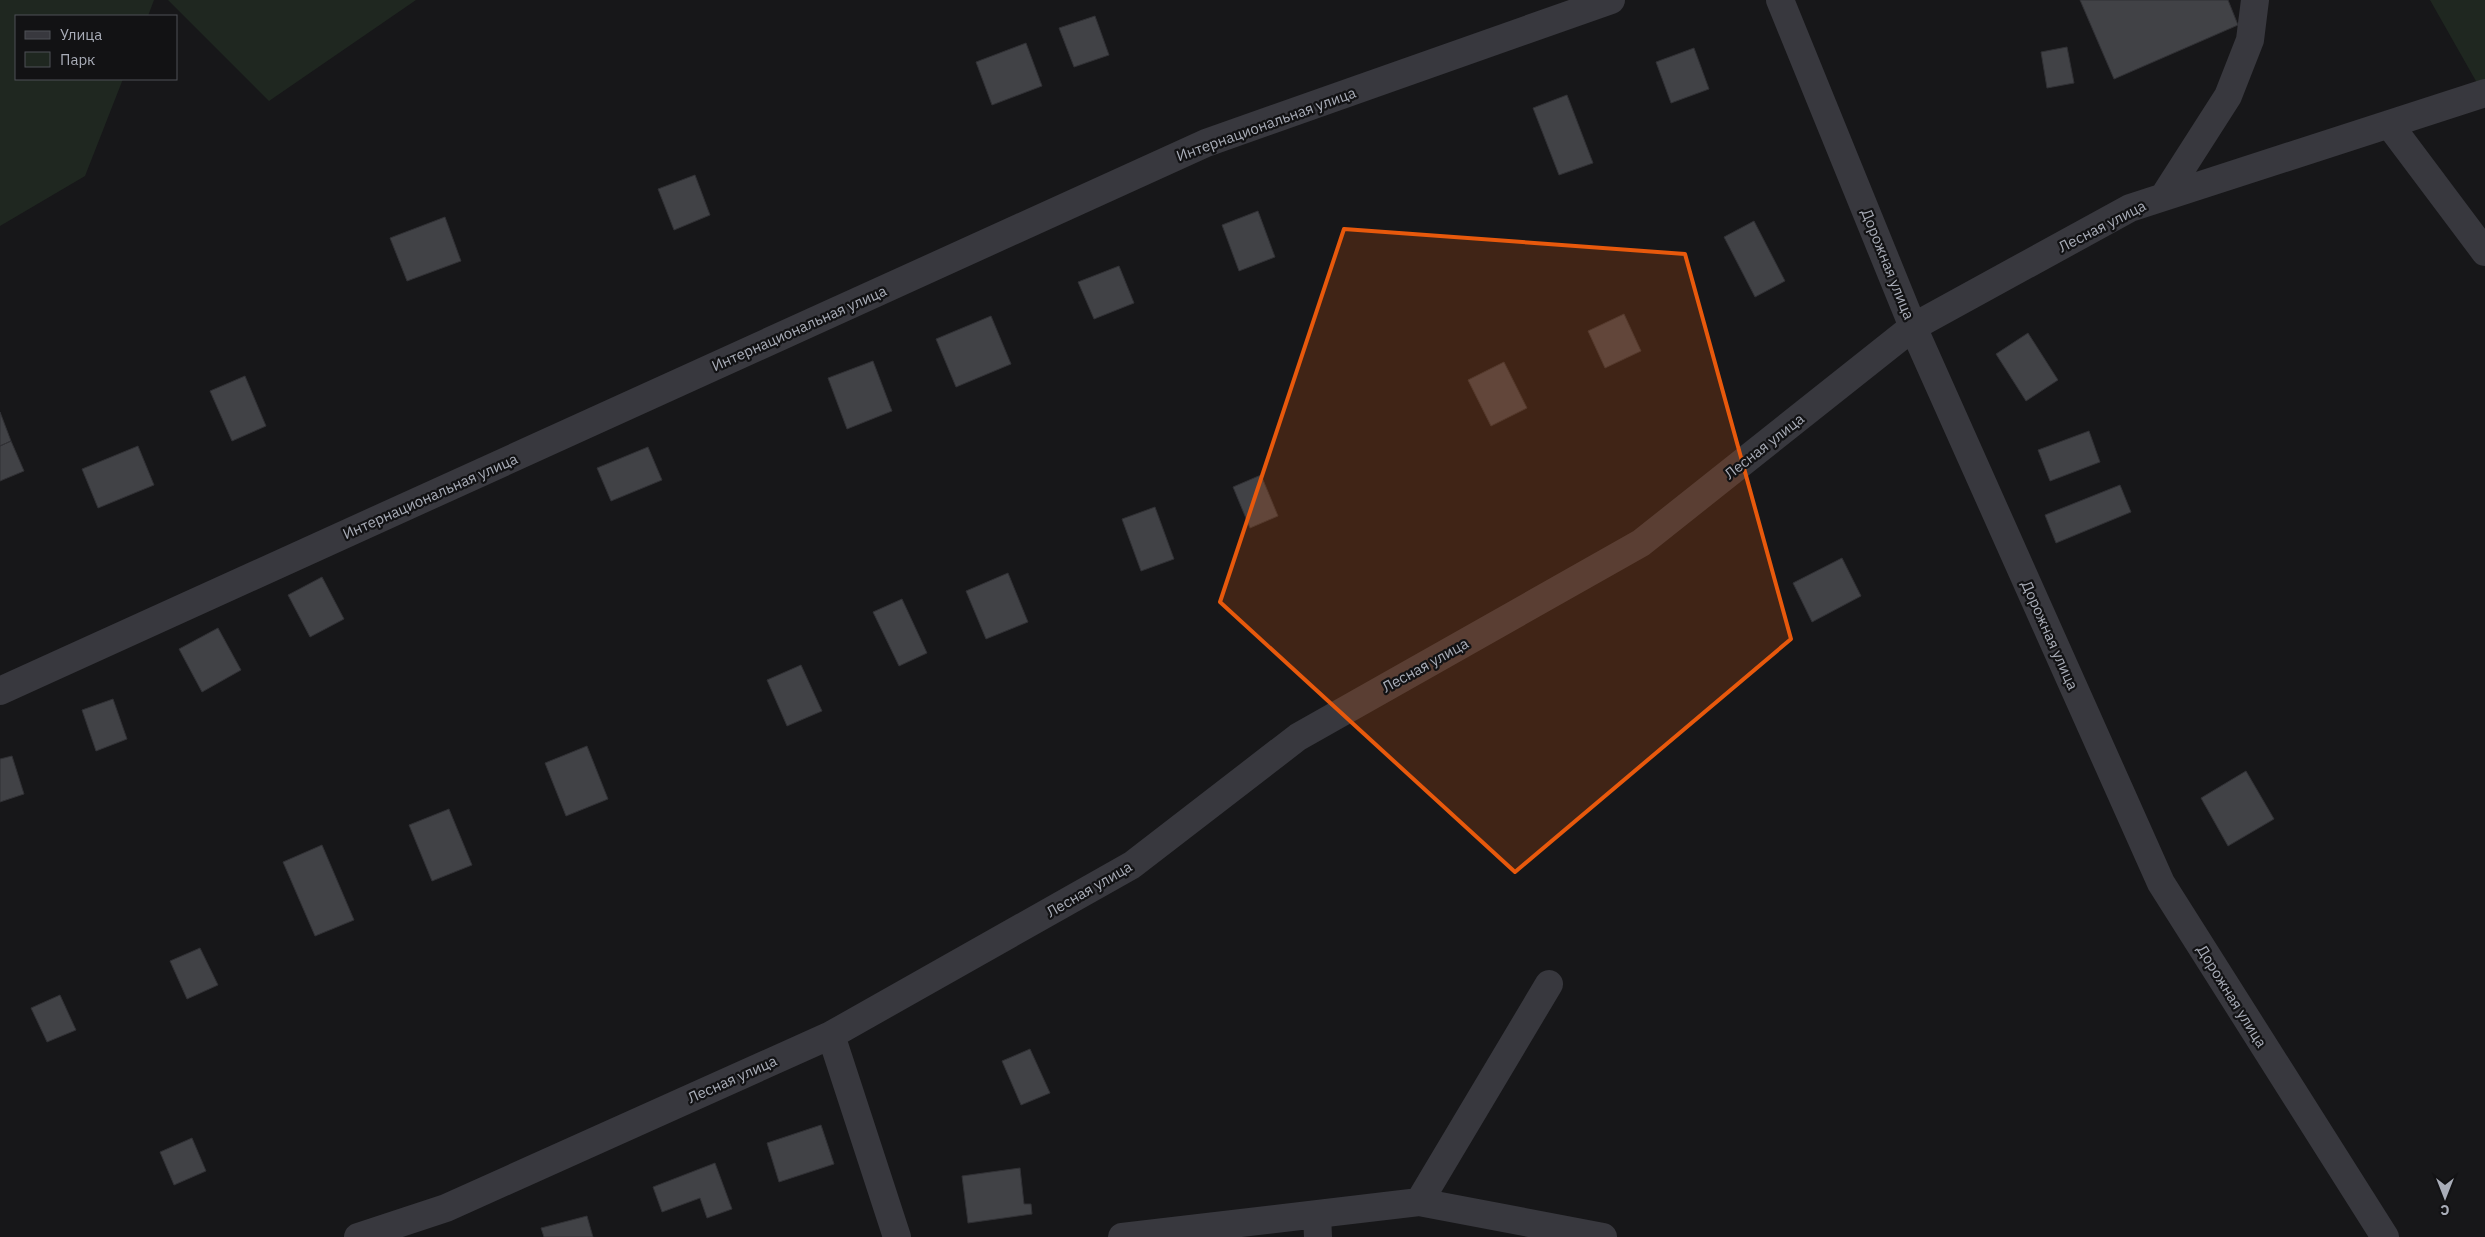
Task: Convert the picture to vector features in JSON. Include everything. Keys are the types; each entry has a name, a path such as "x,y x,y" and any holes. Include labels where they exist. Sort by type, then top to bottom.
{"street":[{"name":"Интернациональная улица","path":"0,691 1206,143 1611,0"},
{"name":"Дорожная улица","path":"1780,0 1913,327 2161,883 2385,1237"},
{"path":"2164,196 2228,96 2250,40 2255,0"},
{"name":"Лесная улица","path":"358,1237 446,1208 831,1035 1132,866 1298,737 1641,543 1913,327 2130,208 2485,94"},
{"path":"2389,124 2485,252"},
{"path":"1419,1202 1549,984"},
{"path":"831,1035 897,1237"},
{"path":"1122,1237 1317,1226 1419,1202 1603,1237"}],"highlighted area":[{"path":"1344,229 1685,254 1791,639 1515,872 1220,602"}],"green space":[{"path":"0,0 154,0 148,15 15,15 15,80 123,80 85,176 0,226"},
{"path":"168,0 416,0 269,101"},
{"path":"2430,0 2485,0 2485,97"}],"building":[{"path":"2080,0 2228,0 2238,25 2114,79"},
{"path":"1095,16 1109,55 1074,67 1059,28"},
{"path":"1026,43 1042,86 992,105 976,62"},
{"path":"2067,47 2074,83 2047,88 2041,52"},
{"path":"1694,48 1709,89 1671,103 1656,62"},
{"path":"1567,95 1593,163 1559,175 1533,108"},
{"path":"695,175 710,215 674,230 658,189"},
{"path":"1258,211 1275,257 1239,271 1222,225"},
{"path":"445,217 461,261 407,281 390,238"},
{"path":"1754,221 1785,281 1755,297 1724,237"},
{"path":"1119,266 1134,303 1094,319 1078,282"},
{"path":"1624,314 1641,351 1605,368 1588,331"},
{"path":"991,316 1011,364 956,387 936,339"},
{"path":"2028,333 2058,380 2026,401 1996,354"},
{"path":"873,361 892,411 847,429 828,378"},
{"path":"1504,362 1527,408 1491,426 1468,380"},
{"path":"245,376 266,426 232,441 210,391"},
{"path":"0,412 11,441 0,446"},
{"path":"2089,431 2100,462 2050,481 2038,450"},
{"path":"11,441 24,471 0,481 0,446"},
{"path":"138,446 154,485 98,508 82,469"},
{"path":"648,447 662,480 611,501 597,468"},
{"path":"1261,475 1278,516 1250,528 1233,487"},
{"path":"2120,485 2131,512 2056,543 2045,515"},
{"path":"1155,507 1174,559 1141,571 1122,519"},
{"path":"1842,558 1861,596 1812,622 1793,583"},
{"path":"1008,573 1028,622 986,639 966,591"},
{"path":"322,577 344,619 310,637 288,595"},
{"path":"902,599 927,653 899,666 873,612"},
{"path":"218,628 241,670 202,692 179,649"},
{"path":"801,665 822,711 787,726 767,680"},
{"path":"113,699 127,739 96,751 82,710"},
{"path":"587,746 608,799 566,816 545,763"},
{"path":"12,756 24,794 0,802 0,759"},
{"path":"2246,771 2274,819 2228,846 2201,798"},
{"path":"449,809 472,865 432,881 409,825"},
{"path":"322,845 354,920 315,936 283,862"},
{"path":"200,948 218,985 187,999 170,961"},
{"path":"60,995 76,1030 47,1042 31,1008"},
{"path":"1030,1049 1050,1093 1021,1105 1002,1061"},
{"path":"821,1125 834,1164 779,1182 767,1143"},
{"path":"192,1138 206,1171 174,1185 160,1152"},
{"path":"715,1163 732,1209 707,1218 700,1198 662,1212 653,1187"},
{"path":"1020,1168 1024,1204 1031,1204 1032,1214 968,1223 962,1176"},
{"path":"587,1216 593,1237 544,1237 541,1228"}]}
